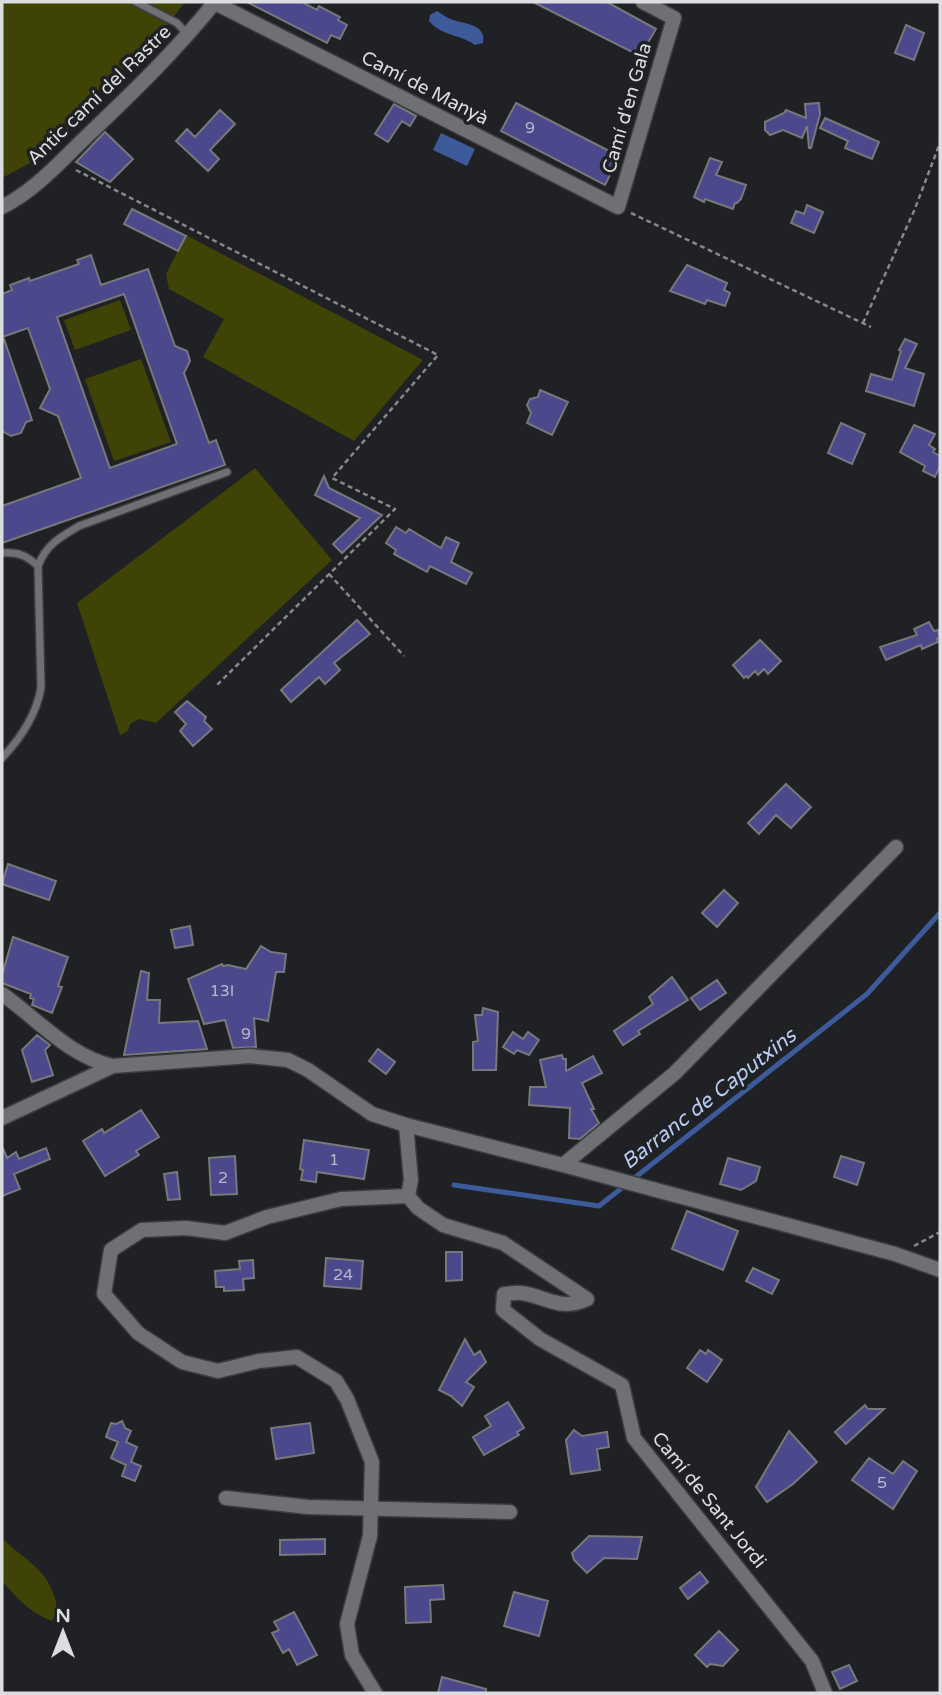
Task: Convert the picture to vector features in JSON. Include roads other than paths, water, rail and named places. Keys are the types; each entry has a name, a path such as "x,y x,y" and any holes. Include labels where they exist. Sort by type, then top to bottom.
{"street":[{"name":"Antic camí del Rastre","path":"2,206 28,191 60,162 188,35 215,2"},
{"name":"Camí de Manyà","path":"215,2 618,207"},
{"name":"Camí d'en Gala","path":"618,207 674,18 643,2"},
{"path":"563,1165 675,1073 896,847"},
{"path":"2,994 61,1043 97,1062 113,1066 250,1056 288,1060 308,1070 372,1114 406,1125 895,1254 940,1270"},
{"path":"2,1118 113,1066"},
{"path":"375,1693 352,1655 347,1624 370,1536 372,1462 346,1399 335,1381 297,1356 259,1361 218,1371 182,1362 138,1333 104,1294 111,1250 142,1230 186,1228 225,1233 268,1217 341,1199 408,1196 411,1180 406,1125"},
{"name":"Camí de Sant Jordi","path":"408,1196 418,1208 443,1225 503,1243 587,1299 574,1306 520,1292 504,1294 503,1310 540,1339 622,1385 634,1438 812,1661 825,1693"},
{"path":"226,1498 309,1507 510,1512"}],"lane":[{"path":"136,2 177,23 188,35"},
{"path":"2,758 16,743 38,706 41,688 38,566 49,546 60,536 79,526 227,472"},
{"path":"2,553 14,552 27,556 38,566"}],"water":[{"path":"437,11 479,29 483,43 475,45 434,26 429,21 430,15"},
{"path":"441,133 475,149 467,166 433,150"}],"waterway":[{"name":"Barranc de Caputxins","path":"454,1185 599,1206 867,994 940,913"}]}
